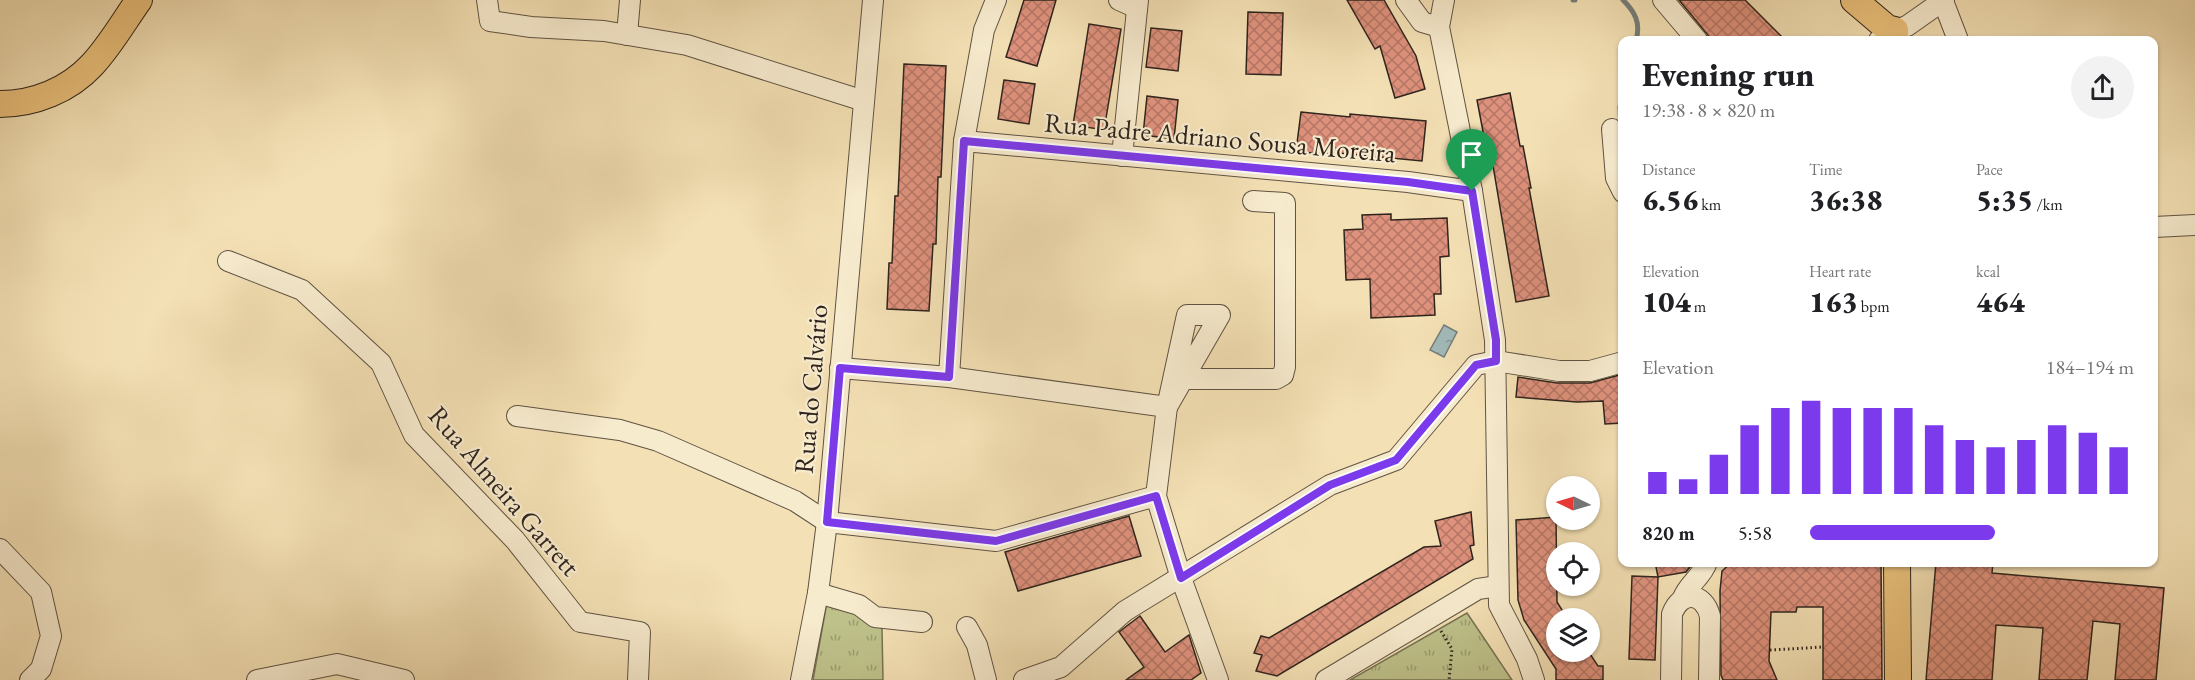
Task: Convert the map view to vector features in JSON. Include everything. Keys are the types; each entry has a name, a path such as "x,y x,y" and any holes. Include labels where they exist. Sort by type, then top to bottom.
{"main road":[{"path":"0,104 37,100 69,84 92,65 139,0"},
{"path":"1854,0 1887,28 1889,36"},
{"path":"1897,567 1898,680"}],"street":[{"path":"487,0 490,21 531,27 604,31 687,45 864,101"},
{"path":"627,35 630,0"},
{"name":"Rua do Calvário","path":"801,680 818,593 827,522 873,0"},
{"path":"949,377 964,141 984,30 996,0"},
{"path":"1119,0 1138,4 1122,156"},
{"path":"1406,0 1422,22 1439,27"},
{"path":"1444,0 1439,27 1472,191 1496,340 1499,605 1527,659 1534,680"},
{"path":"1663,0 1694,36"},
{"path":"1891,36 1944,0 1957,36"},
{"path":"1612,129 1618,182"},
{"name":"Rua Padre Adriano Sousa Moreira","path":"964,141 1408,182 1472,191"},
{"path":"1183,380 1276,379 1283,375 1285,367 1285,202 1253,201"},
{"path":"2158,227 2195,225"},
{"name":"Rua Almeira Garrett","path":"228,261 302,290 381,363 414,435 515,540 580,622 640,632 638,680"},
{"path":"1167,407 1220,315 1187,315 1167,407 1156,496 1181,578 1218,680"},
{"path":"1024,680 1061,667 1125,611 1330,485 1396,460 1476,365 1496,361 1559,371 1590,370 1618,363"},
{"path":"840,368 949,377 1167,407"},
{"path":"517,416 620,430 658,441 795,501 827,522 996,541 1156,496"},
{"path":"0,549 41,592 51,636 41,669 30,680"},
{"path":"1671,680 1672,614 1686,589 1705,567"},
{"path":"1326,680 1478,589 1498,586"},
{"path":"818,593 859,605 875,617 922,622"},
{"path":"1683,598 1694,597 1702,600 1708,608 1709,680"},
{"path":"967,627 977,645 986,680"},
{"path":"323,680 337,664"},
{"path":"257,680 337,664 404,680"}],"path":[{"path":"1431,617 1452,649 1449,680"},
{"path":"1770,650 1823,647"}],"green space":[{"path":"827,602 861,613 882,629 883,680 813,680"},
{"path":"1467,613 1512,680 1350,680"}],"water":[{"path":"1444,325 1457,332 1444,357 1430,350"}],"building":[{"path":"1024,0 1056,0 1037,66 1006,57"},
{"path":"1347,0 1384,0 1416,56 1425,89 1395,98 1380,46 1375,49"},
{"path":"1679,0 1745,0 1781,36 1709,36"},
{"path":"1248,12 1283,13 1281,75 1246,74"},
{"path":"1089,24 1121,29 1104,130 1073,125"},
{"path":"1151,28 1182,31 1178,71 1146,67"},
{"path":"904,64 946,66 941,177 938,177 936,244 933,244 929,311 887,309 895,196 898,196"},
{"path":"1004,80 1035,84 1029,124 998,119"},
{"path":"1510,93 1520,146 1523,146 1549,296 1516,302 1489,142 1485,142 1477,100"},
{"path":"1147,96 1178,100 1174,139 1143,135"},
{"path":"1301,112 1426,121 1422,161 1296,151"},
{"path":"1391,214 1391,220 1447,218 1449,256 1440,257 1441,294 1434,294 1435,315 1371,318 1370,279 1346,280 1344,230 1363,229 1362,215"},
{"path":"1618,375 1618,423 1605,424 1603,401 1577,402 1516,397 1518,377 1557,383 1590,383"},
{"path":"1471,512 1474,545 1470,546 1473,559 1277,676 1256,671 1262,655 1254,653 1261,636 1269,638 1424,547 1441,546 1435,521"},
{"path":"1129,516 1141,556 1018,591 1005,552"},
{"path":"1546,518 1546,530 1556,530 1556,542 1546,542 1546,596 1557,596 1561,608 1546,608 1546,654 1524,620 1518,600 1516,520"},
{"path":"1656,567 1690,567 1686,572 1658,577"},
{"path":"1726,567 1881,567 1882,680 1823,680 1823,607 1797,607 1796,612 1771,612 1769,661 1777,680 1723,680 1721,675 1720,591 1722,571"},
{"path":"1936,567 1993,567 1992,573 2164,588 2156,680 2115,680 2120,624 2093,621 2087,680 2039,680 2043,628 1996,625 1992,680 1926,680"},
{"path":"1632,576 1658,577 1655,660 1629,659"},
{"path":"1140,616 1165,652 1189,635 1201,673 1191,680 1126,680 1144,667 1119,632"},
{"path":"1551,662 1595,662 1598,666 1603,666 1603,680 1556,680 1556,669"}],"waterway":[{"path":"1623,0 1636,18 1637,36"}],"route":[{"path":"964,141 1408,182 1472,191 1496,340 1496,361 1476,365 1396,460 1330,485 1181,578 1156,496 996,541 827,522 840,368 949,377 964,141"}]}
